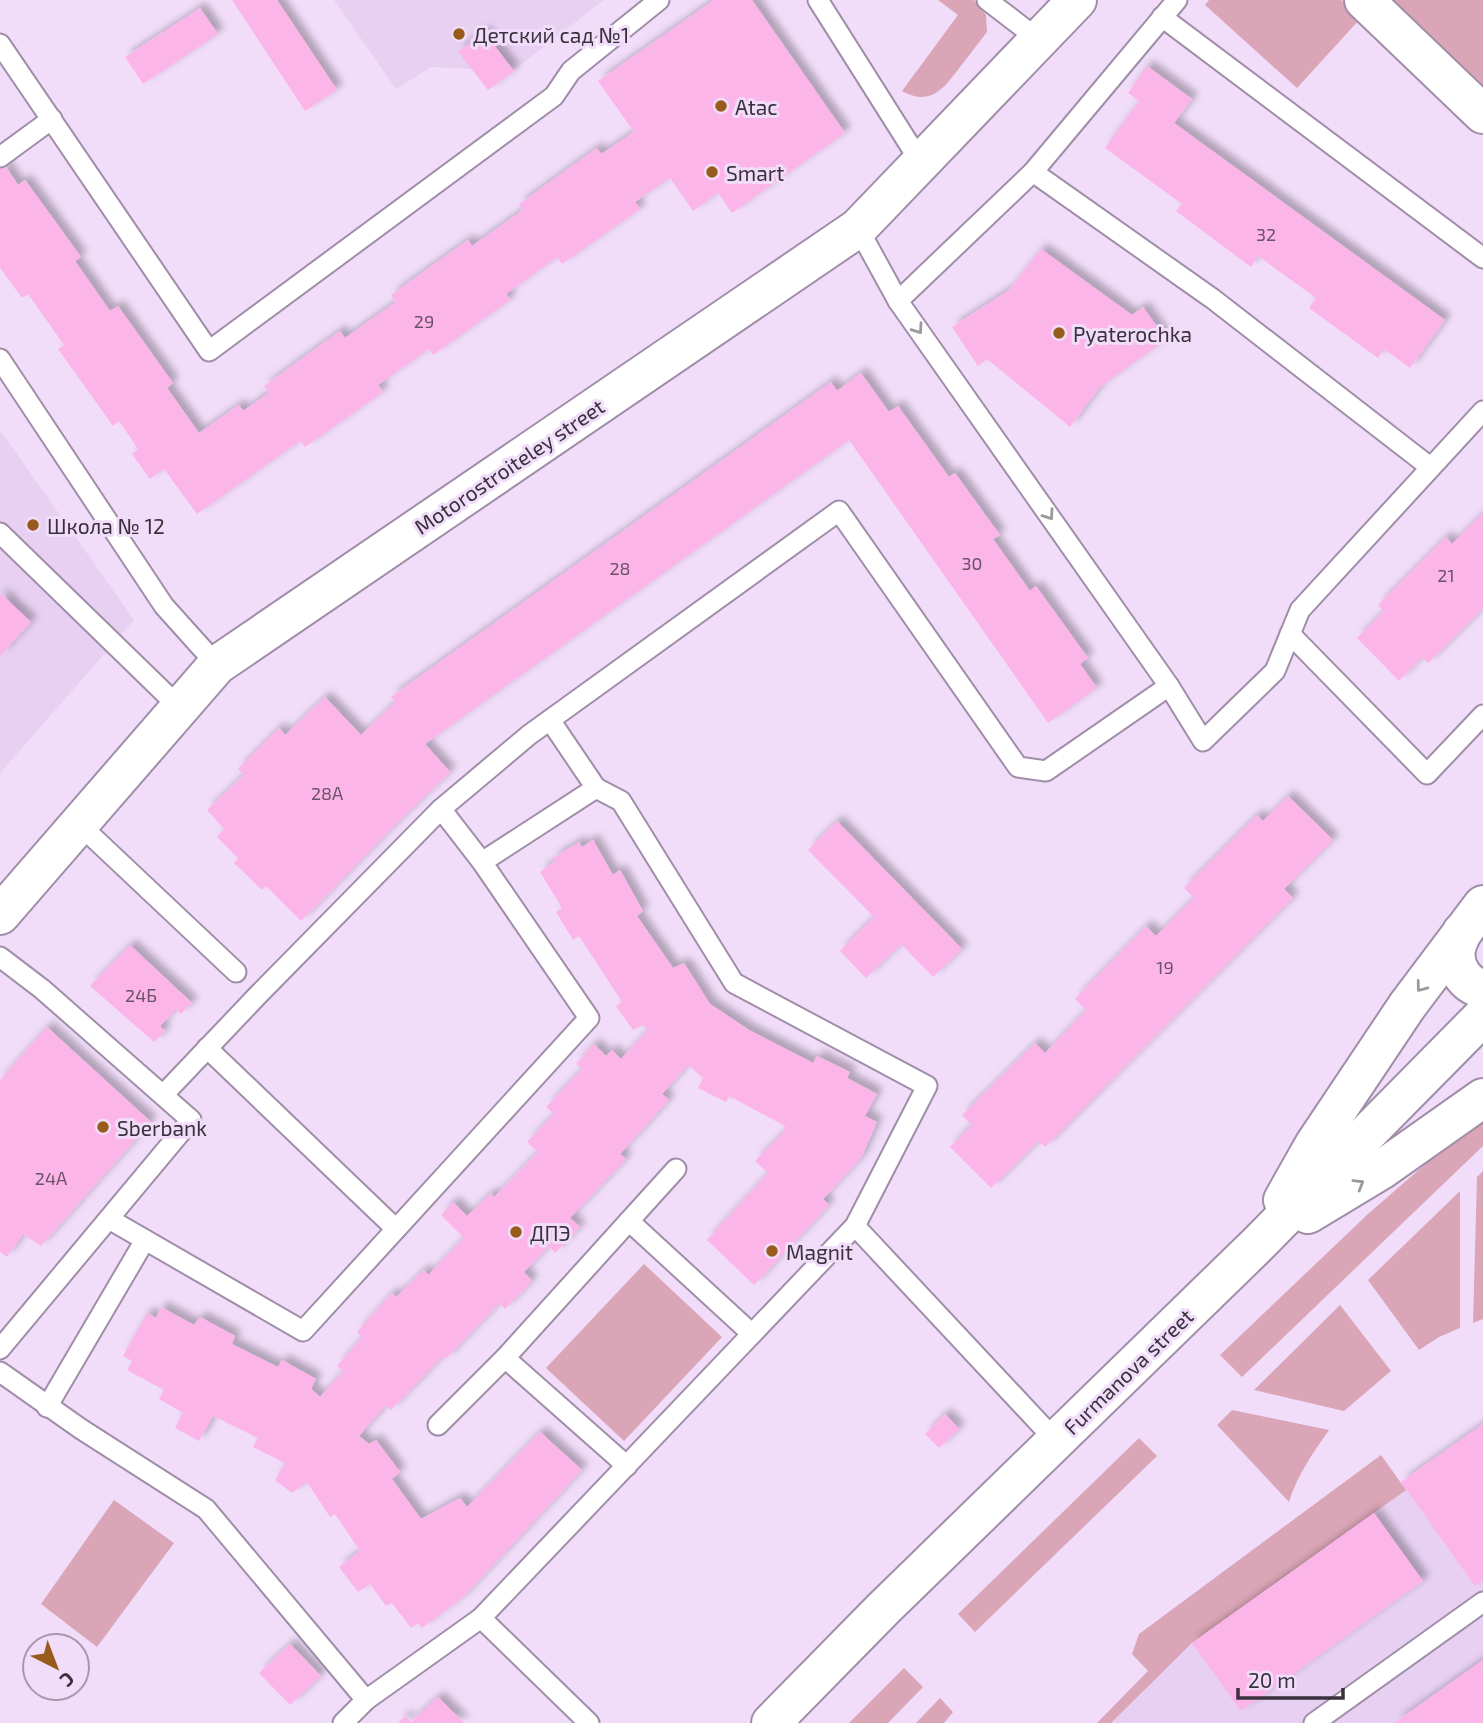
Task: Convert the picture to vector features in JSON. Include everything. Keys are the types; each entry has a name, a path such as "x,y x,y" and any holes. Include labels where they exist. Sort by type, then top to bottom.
{"street":[{"name":"Motorostroiteley street","path":"0,915 216,665 858,228 1077,0"},
{"path":"1364,0 1483,114"},
{"path":"1472,919 1456,947 1455,959 1466,981 1483,989"},
{"path":"1258,1244 1314,1145 1407,1006 1472,919"},
{"name":"Furmanova street","path":"771,1723 883,1609 1258,1244 1483,1016"},
{"path":"1258,1244 1381,1170 1483,1098"}],"lane":[{"path":"0,44 209,351 554,96 572,71 659,0"},
{"path":"818,0 921,163"},
{"path":"987,0 1040,40"},
{"path":"898,301 1033,172 1177,0"},
{"path":"1162,17 1483,258"},
{"path":"0,157 52,120"},
{"path":"1033,172 1213,299 1430,467"},
{"path":"858,228 898,301 1169,686 1203,741 1275,671 1300,610 1483,411"},
{"path":"0,359 164,606 216,665"},
{"path":"163,1095 441,809 528,735 839,511 1018,768 1046,771 1169,686"},
{"path":"0,533 180,708"},
{"path":"1290,635 1427,774 1483,715"},
{"path":"344,1723 366,1700 481,1618 855,1226 927,1086 734,983 621,801 596,788 550,720"},
{"path":"482,862 596,788"},
{"path":"108,1219 303,1331 589,1018 482,862 441,809"},
{"path":"80,825 236,972"},
{"path":"0,957 42,989 191,1120 0,1349"},
{"path":"207,1048 396,1229"},
{"path":"438,1425 505,1358 676,1169"},
{"path":"629,1221 752,1335"},
{"path":"855,1226 1056,1441"},
{"path":"47,1406 145,1240"},
{"path":"505,1358 627,1466"},
{"path":"0,1372 47,1406 206,1509 366,1700"},
{"path":"1314,1723 1483,1602"},
{"path":"481,1618 589,1723"}],"shaded area":[{"name":"Детский сад №1","path":"334,0 604,0 488,90 472,69 431,67 396,89"},
{"path":"938,0 974,0 986,15 987,32 942,88 929,96 912,95 902,91 958,15"},
{"path":"1209,0 1341,0 1360,19 1297,88 1205,5"},
{"path":"1383,0 1483,0 1483,96"},
{"name":"Школа № 12","path":"0,430 134,620 0,773"},
{"path":"1483,1114 1483,1146 1242,1377 1220,1355 1368,1214"},
{"path":"1483,1171 1483,1319 1473,1323 1477,1177"},
{"path":"1460,1191 1460,1328 1419,1350 1368,1280"},
{"path":"644,1264 722,1337 624,1441 546,1368"},
{"path":"1340,1305 1391,1371 1344,1411 1254,1390"},
{"path":"1232,1410 1329,1430 1301,1473 1289,1502 1217,1425"},
{"path":"1483,1424 1483,1723 1111,1723 1192,1643 1405,1490 1401,1482"},
{"path":"1139,1438 1157,1456 975,1632 958,1614"},
{"path":"1381,1455 1406,1490 1192,1643 1111,1723 1097,1723 1148,1671 1132,1654 1139,1634"},
{"path":"114,1500 174,1543 97,1647 91,1642 91,1632 77,1632 41,1604"},
{"path":"904,1668 923,1687 888,1723 849,1723"},
{"path":"940,1698 953,1712 944,1723 916,1723"}],"building":[{"path":"232,0 277,0 337,90 305,111"},
{"path":"714,0 752,0 845,133 732,213 718,193 693,211 670,178 635,202 640,209 562,264 557,257 506,294 510,300 433,355 429,349 378,385 383,392 305,447 300,441 197,514 164,469 150,479 132,454 138,449 119,421 113,426 58,349 64,345 28,294 22,298 0,268 0,158 18,185 25,180 81,257 75,261 110,311 118,306 173,383 167,388 199,433 239,405 243,411 269,393 264,386 340,331 345,338 396,302 391,295 468,240 472,246 523,210 519,204 597,148 601,154 634,132 598,81"},
{"path":"200,8 218,34 143,84 125,57"},
{"path":"484,32 514,71 488,90 458,52"},
{"path":"1147,66 1192,99 1174,123 1445,320 1410,368 1384,349 1378,358 1309,308 1316,298 1258,256 1251,267 1176,211 1182,204 1105,148 1139,101 1128,93"},
{"name":"Pyaterochka","path":"1041,249 1132,315 1143,307 1166,339 1100,387 1070,427 987,359 978,366 952,327 1009,290"},
{"path":"861,373 889,412 898,406 949,477 955,473 1000,535 993,539 1030,591 1036,586 1088,658 1080,664 1097,688 1048,723 849,440 425,744 450,772 301,921 266,886 262,890 234,863 238,858 217,837 224,829 207,810 244,775 238,769 279,728 285,735 325,697 361,735 395,702 391,697 831,382 837,391"},
{"path":"1483,513 1483,608 1428,663 1422,657 1399,681 1357,638 1384,611 1378,605 1446,537 1452,544"},
{"path":"0,593 31,622 0,656"},
{"path":"1288,796 1333,840 1284,889 1293,898 1045,1147 1038,1141 991,1188 950,1147 972,1125 962,1115 1035,1043 1045,1053 1086,1010 1075,999 1146,926 1156,936 1194,898 1184,888 1257,815 1263,821"},
{"path":"837,821 962,949 933,977 901,944 866,978 840,951 874,917 808,850"},
{"name":"ДПЭ","path":"593,840 613,875 620,870 643,911 637,916 673,968 684,963 710,1004 749,1030 813,1063 817,1056 850,1072 847,1078 877,1094 865,1116 877,1122 861,1158 823,1199 829,1205 754,1285 707,1240 768,1173 755,1161 783,1133 785,1126 729,1096 726,1102 698,1088 703,1078 688,1065 662,1094 669,1100 620,1154 626,1159 570,1218 580,1227 555,1253 549,1246 524,1272 532,1281 505,1309 499,1303 446,1359 443,1356 391,1410 386,1405 359,1436 369,1444 376,1440 400,1472 392,1479 421,1519 460,1498 467,1507 540,1432 582,1470 462,1598 422,1628 418,1623 411,1628 392,1603 386,1606 370,1584 358,1592 339,1567 360,1551 335,1514 330,1517 307,1482 292,1493 275,1480 285,1463 253,1447 258,1438 213,1416 199,1441 175,1428 183,1413 159,1399 164,1390 127,1370 132,1361 123,1356 147,1313 156,1318 161,1307 194,1325 200,1317 235,1336 232,1344 278,1367 282,1360 316,1379 311,1389 320,1397 343,1371 337,1366 362,1337 357,1332 392,1293 396,1297 424,1270 428,1275 464,1238 441,1215 453,1202 467,1216 491,1193 494,1197 538,1152 527,1142 554,1114 546,1107 582,1069 576,1064 594,1044 606,1056 612,1050 621,1059 648,1030 643,1025 633,1030 616,1006 622,1002 579,936 573,940 556,912 562,908 540,872 555,861 553,858 579,842 582,847"},
{"path":"130,945 192,1003 181,1014 176,1009 160,1026 165,1031 154,1042 90,986"},
{"path":"47,1027 151,1122 41,1246 23,1234 7,1257 0,1252 0,1080"},
{"path":"945,1414 959,1429 939,1448 925,1434"},
{"path":"1483,1424 1483,1581 1475,1586 1401,1482"},
{"path":"1374,1513 1423,1581 1241,1711 1192,1643"},
{"path":"290,1644 321,1676 290,1705 259,1673"},
{"path":"1483,1660 1483,1723 1394,1723"},
{"path":"438,1697 464,1723 398,1723 405,1716 411,1722"}],"place":[{"name":"Детский сад №1","path":"459,34"},
{"name":"Atac","path":"721,106"},
{"name":"Smart","path":"712,172"},
{"name":"Pyaterochka","path":"1059,333"},
{"name":"Школа № 12","path":"33,525"},
{"name":"Sberbank","path":"103,1127"},
{"name":"ДПЭ","path":"516,1232"},
{"name":"Magnit","path":"772,1251"}]}
